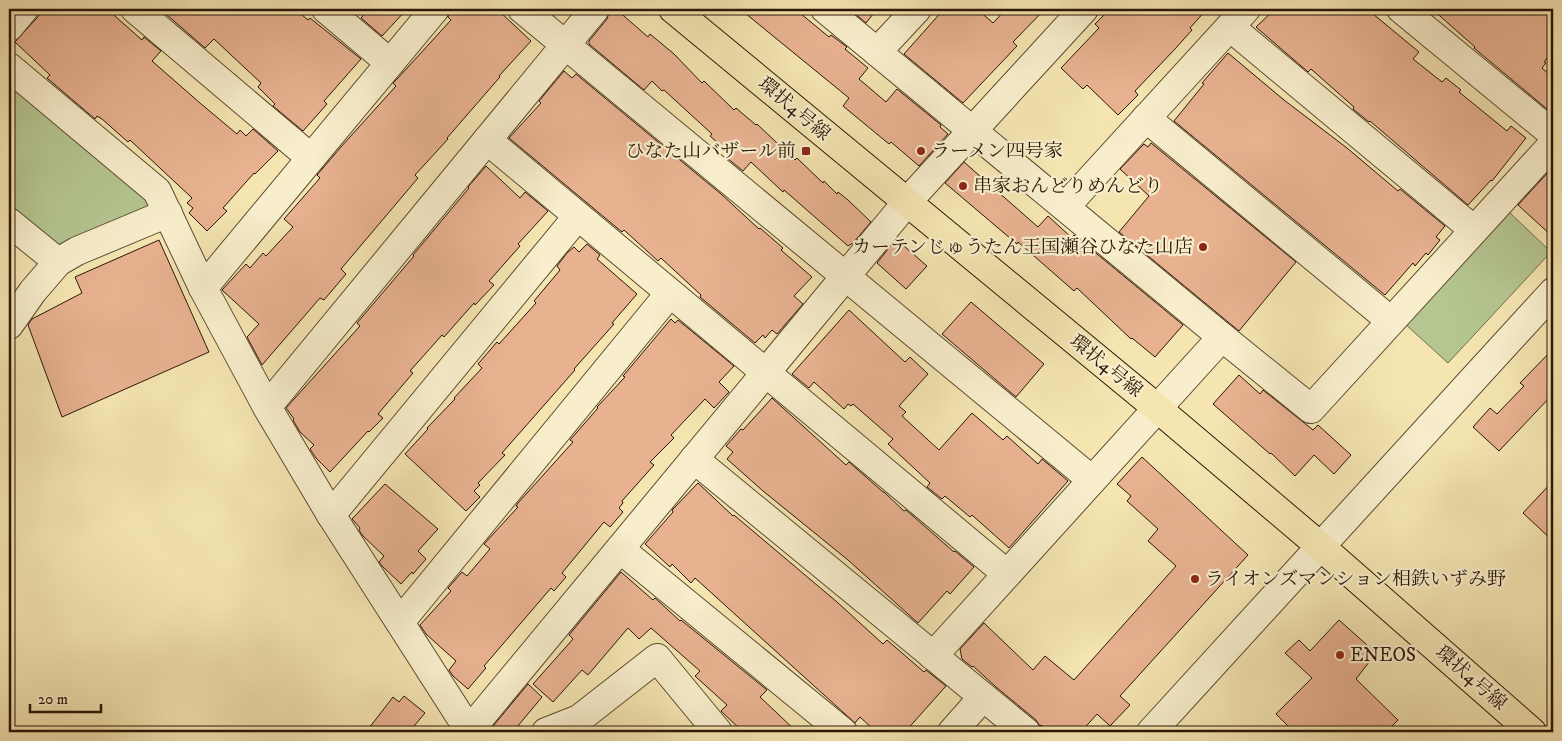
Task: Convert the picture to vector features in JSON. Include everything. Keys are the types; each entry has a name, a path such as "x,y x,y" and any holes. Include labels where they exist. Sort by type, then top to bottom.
{"main road":[{"name":"環状4号線","path":"673,9 1157,408 1320,546 1532,732"}],"street":[{"path":"9,27 24,9"},
{"path":"135,9 311,158"},
{"path":"326,9 390,63"},
{"path":"203,288 436,9"},
{"path":"522,9 1092,480"},
{"path":"267,407 595,9"},
{"path":"825,9 1222,338 1311,409 1553,144"},
{"path":"877,52 917,9"},
{"path":"9,67 157,191 203,288 267,407 331,515 470,732 907,202 1084,9"},
{"path":"1401,9 1553,134"},
{"path":"1065,207 1238,18 1474,230"},
{"path":"1146,118 1391,320"},
{"path":"487,140 1007,574"},
{"path":"9,325 33,291 58,262 168,213"},
{"path":"331,515 578,216"},
{"path":"9,222 58,262"},
{"path":"1150,732 1553,292"},
{"path":"400,622 670,293"},
{"path":"933,656 1222,338"},
{"path":"694,459 1026,732"},
{"path":"620,549 843,732"},
{"path":"546,732 579,719 657,658 718,732"},
{"path":"952,732 983,697"}],"green space":[{"path":"9,82 152,204 72,242 48,249 9,215"},
{"path":"1508,211 1551,252 1448,363 1404,323"}],"building":[{"path":"45,9 107,9 142,40 144,37 161,51 152,61 237,134 240,130 246,136 253,129 278,151 254,173 223,208 227,211 207,231 189,213 193,208 187,203 192,198 130,140 128,142 97,116 95,119 47,78 50,75 15,42"},
{"path":"161,9 295,9 308,20 310,18 361,59 324,101 327,104 303,131 273,106 275,104 258,87 261,83 214,39 205,48"},
{"path":"369,9 407,9 382,36 361,18"},
{"path":"450,9 497,9 531,41 415,175 418,178 341,269 346,274 324,300 320,298 262,365 247,337 259,324 222,290 246,264 250,268 263,253 266,256 293,227 284,219 320,178 317,175 396,86 393,83 451,20 448,17"},
{"path":"610,9 616,9 648,37 650,34 674,54 702,83 704,81 734,110 736,108 757,124 795,160 797,158 823,183 824,181 837,194 838,192 848,200 871,222 853,243 848,246 784,190 783,192 751,162 743,171 726,157 729,153 710,136 712,134 664,90 662,91 652,81 644,90 589,44 589,41 607,19"},
{"path":"740,9 795,9 829,37 831,35 847,47 845,49 868,68 859,79 886,102 897,89 941,125 940,127 948,134 919,166 843,106 849,98"},
{"path":"854,9 877,9 866,23 852,11"},
{"path":"944,9 977,9 993,23 1006,9 1045,9 1013,42 1017,46 963,103 904,54"},
{"path":"1110,9 1207,9 1190,28 1192,30 1135,91 1138,95 1118,115 1087,85 1083,89 1061,68 1099,28 1095,24"},
{"path":"1275,9 1367,9 1419,52 1413,59 1442,82 1446,78 1461,90 1459,92 1507,131 1511,126 1526,138 1492,181 1468,205 1370,121 1353,109 1354,107 1311,69 1308,72 1256,27"},
{"path":"1432,9 1553,9 1553,50 1542,68 1553,78 1553,114 1474,48"},
{"path":"1228,53 1398,191 1400,189 1445,226 1436,237 1440,240 1428,255 1426,253 1415,266 1413,263 1385,295 1174,121 1204,84 1202,83"},
{"path":"564,71 572,78 576,74 721,194 783,248 781,250 812,277 794,296 803,304 777,334 772,330 765,338 763,335 755,343 700,297 701,295 661,258 658,261 624,230 622,232 509,138 541,103 539,101"},
{"path":"1151,143 1296,262 1239,331 1119,232 1149,196 1120,169 1144,144 1148,147"},
{"path":"964,162 1038,227 1048,216 1072,238 1074,235 1183,325 1155,357 1131,339 1077,288 1074,291 1018,242 1017,244 945,183"},
{"path":"486,166 520,198 525,192 548,211 518,244 520,246 489,281 494,285 475,305 474,303 444,337 442,335 410,371 413,373 378,414 383,418 368,431 330,472 316,458 310,449 314,445 300,432 286,408 360,326 357,323 414,256"},
{"path":"1553,167 1553,237 1518,205"},
{"path":"896,239 927,266 906,289 877,263"},
{"path":"159,240 209,352 62,417 28,325 32,319 82,293 75,277"},
{"path":"587,244 600,255 597,259 637,294 575,370 502,453 505,455 478,483 480,485 474,491 480,497 466,511 405,454 482,368 478,364 497,342 499,344 536,303 534,301 560,270 557,266 567,253 574,247 579,252"},
{"path":"971,302 1044,364 1016,397 942,334"},
{"path":"849,310 905,362 910,357 928,374 899,406 906,412 902,416 939,450 972,413 1003,440 1007,436 1038,464 1042,459 1068,481 1009,548 972,515 970,517 945,496 942,499 927,487 930,483 888,444 893,439 853,404 851,406 848,404 844,409 814,382 809,388 792,374"},
{"path":"671,319 675,323 678,320 734,366 719,382 729,392 714,408 705,399 671,435 674,438 650,462 654,465 622,501 623,503 619,508 623,512 610,527 604,522 562,573 566,577 554,591 551,588 484,666 486,668 468,689 449,670 456,661 426,634 420,625 451,591 448,588 462,572 467,576 490,549 484,544 573,442 570,440 625,377 623,376"},
{"path":"1553,349 1553,394 1499,451 1473,427 1490,408 1497,414 1524,386 1520,383"},
{"path":"1239,375 1260,394 1263,390 1313,430 1318,425 1351,455 1334,474 1314,455 1295,476 1213,404"},
{"path":"772,398 846,465 849,462 904,511 906,510 974,567 950,594 947,591 918,623 848,560 727,459 733,452 726,446"},
{"path":"1142,457 1248,555 1120,696 1130,705 1110,726 1097,714 1081,732 1050,732 1040,726 1036,720 973,666 962,659 960,649 984,623 1033,670 1045,656 1074,680 1176,566 1148,541 1158,529 1127,501 1131,496 1117,484"},
{"path":"1553,481 1553,541 1523,513"},
{"path":"698,483 733,516 837,602 883,644 887,640 924,672 926,670 946,686 905,732 876,732 860,717 855,723 695,578 691,583 672,564 670,567 645,544 673,512 672,510"},
{"path":"385,484 438,529 418,551 426,559 401,584 382,566 379,562 384,556 362,535 359,530 360,528 352,519"},
{"path":"621,572 653,600 655,598 680,621 767,690 760,697 797,732 743,732 721,711 727,705 695,676 700,671 651,628 639,639 628,628 588,675 582,670 553,702 533,684 573,639 569,635"},
{"path":"1339,620 1376,653 1356,679 1398,720 1386,732 1294,732 1276,714 1312,678 1285,653 1299,640 1310,651"},
{"path":"528,684 542,697 517,727 489,731"},
{"path":"404,696 425,713 409,732 366,732 393,697 399,702"}],"place":[{"name":"ひなた山バザール前","path":"806,151"},
{"name":"ラーメン四号家","path":"921,151"},
{"name":"串家おんどりめんどり","path":"963,186"},
{"name":"カーテンじゅうたん王国瀬谷ひなた山店","path":"1203,247"},
{"name":"ライオンズマンション相鉄いずみ野","path":"1195,579"},
{"name":"ENEOS","path":"1340,655"}]}
